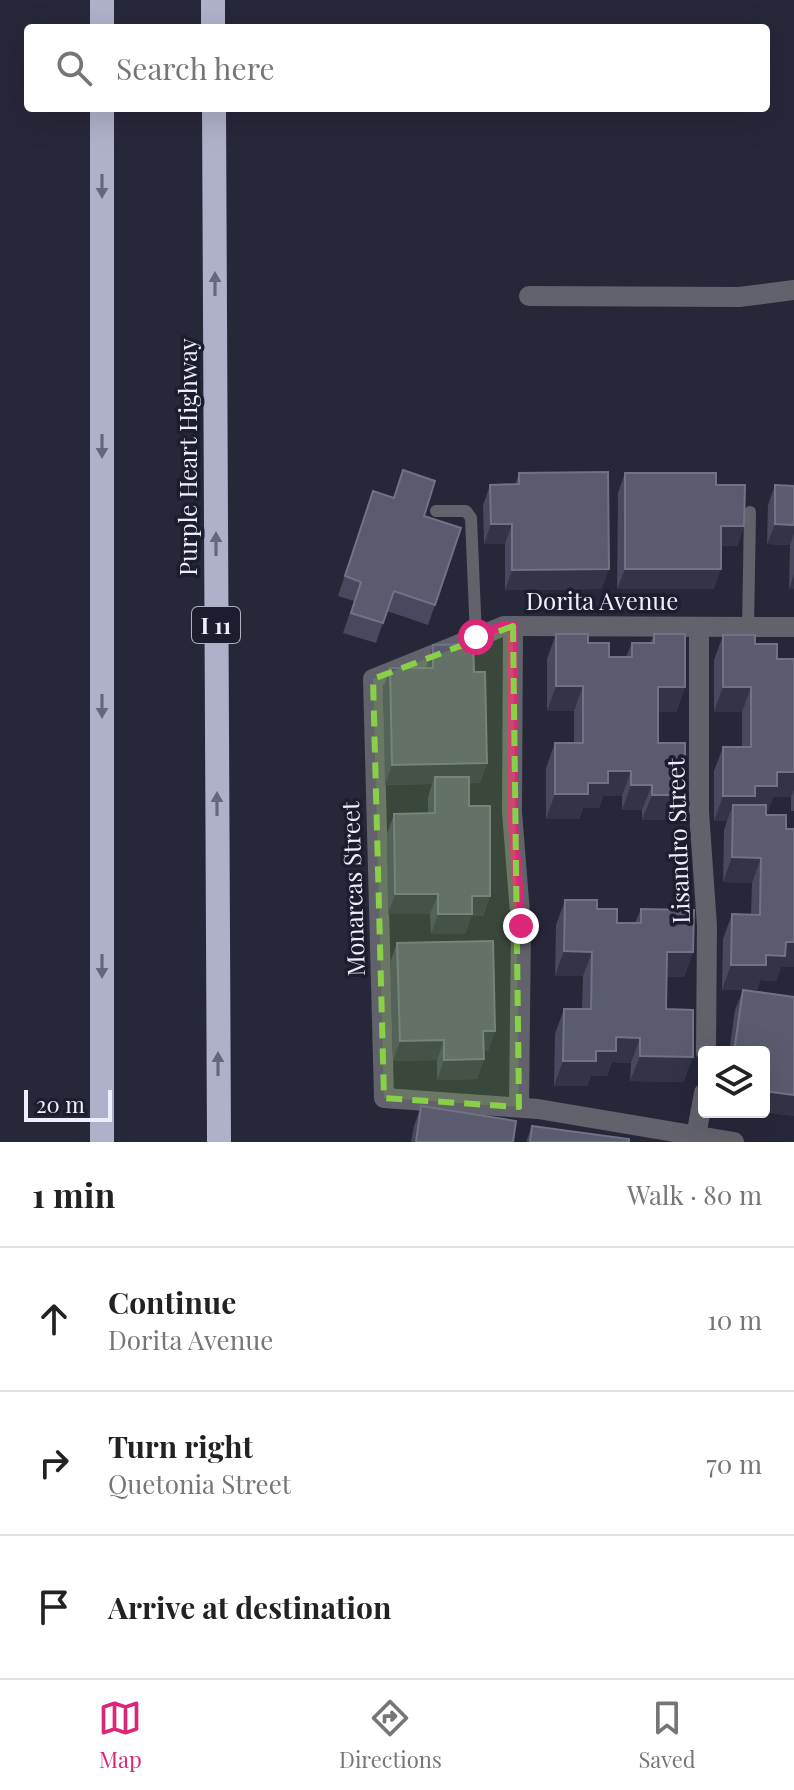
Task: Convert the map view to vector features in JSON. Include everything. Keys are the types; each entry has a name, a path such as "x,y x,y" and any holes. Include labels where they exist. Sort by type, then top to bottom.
{"highway":[{"path":"102,0 102,24"},
{"path":"213,0 213,24"},
{"path":"102,112 102,1142"},
{"name":"Purple Heart Highway","path":"214,112 219,1142"}],"street":[{"path":"529,296 739,297 794,290"},
{"name":"Dorita Avenue","path":"373,679 504,626 794,627"},
{"path":"513,626 512,812 521,926 519,1107 734,1142"},
{"name":"Lisandro Street","path":"699,627 699,812 707,926 706,1046"},
{"name":"Monarcas Street","path":"373,679 384,1098 519,1107"},
{"path":"696,1136 699,1118"}],"lane":[{"path":"436,511 466,511 471,518 476,637"},
{"path":"748,627 750,512"}],"highlighted area":[{"path":"513,626 519,1107 384,1098 373,679"}],"building":[{"path":"403,470 435,481 424,516 461,528 435,605 394,591 383,623 351,613 361,582 345,576 373,491 394,498"},
{"path":"608,472 609,569 512,570 512,524 491,524 490,485 519,484 519,473"},
{"path":"625,473 716,473 716,485 745,485 744,526 721,526 721,569 625,569"},
{"path":"775,485 794,486 794,525 775,524"},
{"path":"556,634 588,634 588,643 609,643 609,657 632,657 632,643 654,643 654,634 685,634 685,687 658,687 658,743 685,743 685,795 652,795 652,785 631,785 631,771 608,771 608,783 588,783 588,794 555,794 555,743 583,743 583,686 556,686"},
{"path":"723,635 755,635 755,644 777,644 777,659 794,659 794,772 777,772 777,786 755,786 755,796 723,796 723,747 751,747 751,687 723,687"},
{"path":"473,644 474,672 485,672 487,763 392,765 390,668 433,668 433,645"},
{"path":"435,777 469,777 469,806 490,806 490,896 472,896 472,914 438,914 438,894 395,894 394,814 435,813"},
{"path":"733,805 766,805 766,815 786,815 786,829 794,829 794,942 786,942 785,956 766,955 766,965 731,965 732,914 760,915 761,858 732,857"},
{"path":"565,900 597,900 597,909 617,909 617,923 641,923 641,909 694,910 693,952 667,952 666,1009 693,1010 693,1057 640,1056 640,1038 616,1037 616,1051 596,1051 596,1061 563,1061 564,1009 591,1009 592,952 564,951"},
{"path":"493,941 495,1031 483,1031 484,1059 444,1060 444,1040 400,1041 397,943"},
{"path":"743,990 794,997 794,1095 770,1092 770,1046 735,1046"},
{"path":"421,1106 516,1121 513,1142 416,1142"},
{"path":"532,1126 629,1139 629,1142 530,1142"}],"route":[{"path":"476,637 504,626 513,626 512,812 521,926"}]}
